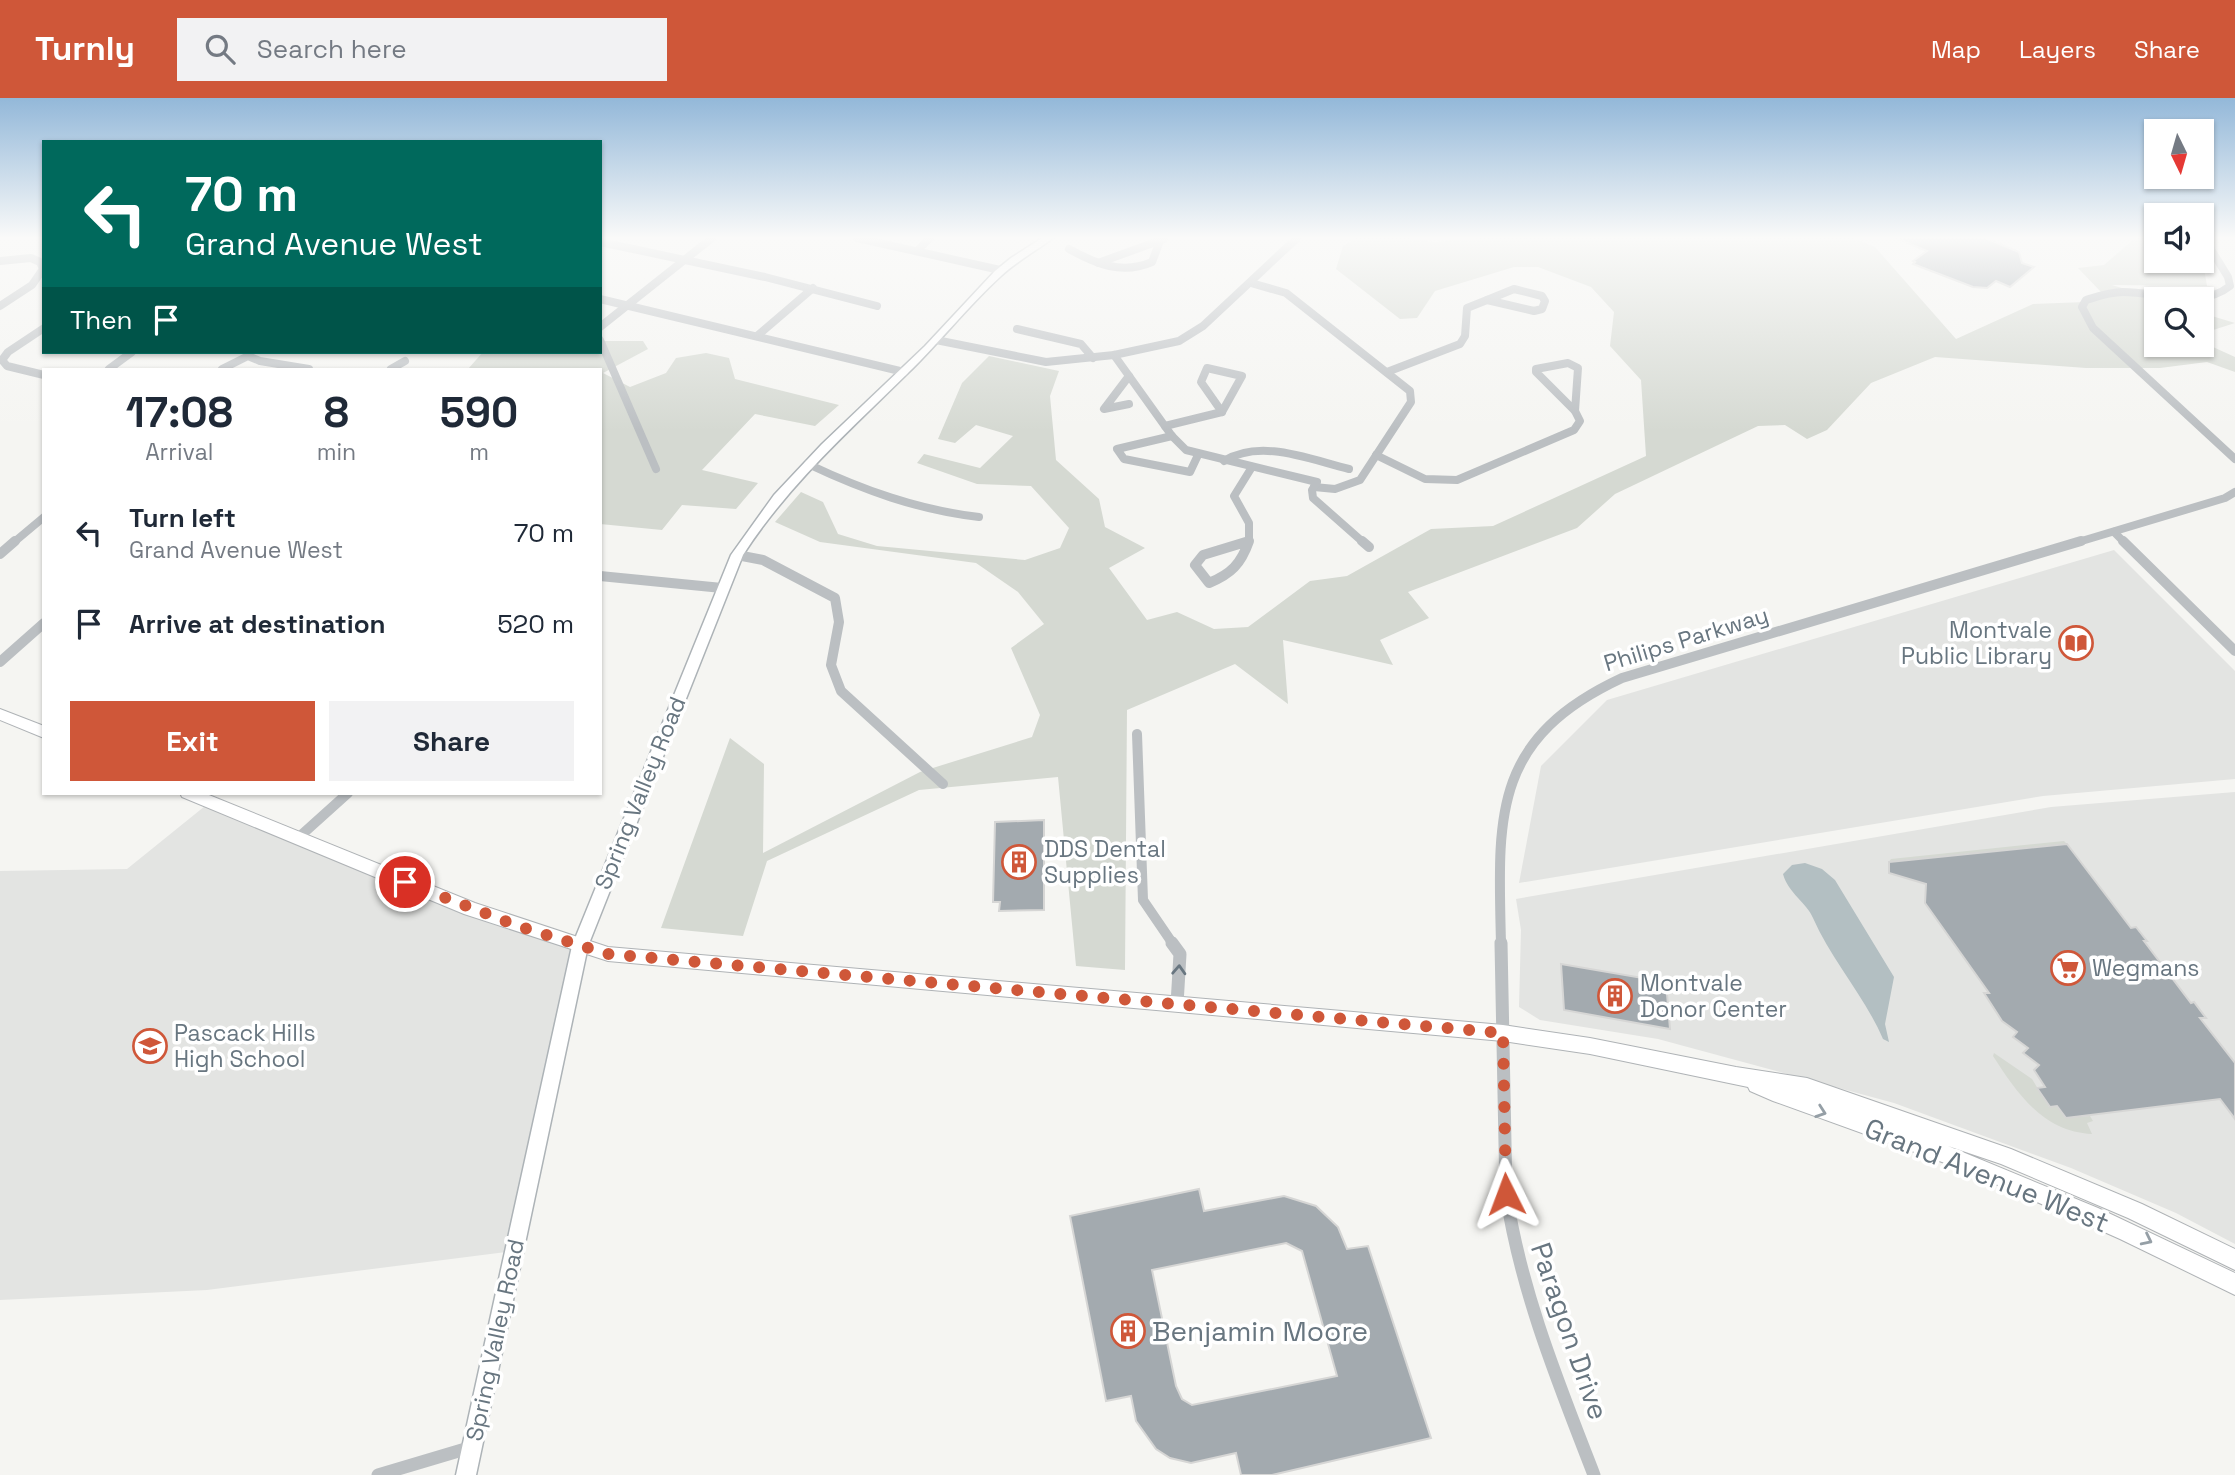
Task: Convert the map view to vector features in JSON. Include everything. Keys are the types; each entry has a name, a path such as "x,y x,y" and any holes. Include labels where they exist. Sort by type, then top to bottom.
{"main road":[{"path":"0,714 42,731"},
{"name":"Grand Avenue West","path":"193,795 470,909 580,946 618,955 1503,1033 1623,1051 1736,1076 1807,1087 1936,1129 2073,1184 2235,1260"},
{"name":"Grand Avenue West","path":"1736,1076 1814,1110 2003,1177 2136,1235 2235,1284"}],"street":[{"path":"614,302 904,372"},
{"path":"602,326 633,302"},
{"path":"757,336 796,302"},
{"path":"864,302 877,306"},
{"name":"Spring Valley Road","path":"466,1475 580,946 722,588 737,555 757,525 808,464 904,372 971,302"},
{"path":"936,340 1046,362 1093,358 1186,337 1230,302"},
{"path":"1298,302 1406,385 1412,397 1364,475 1353,484 1335,489 1314,487"},
{"path":"1387,372 1460,344 1465,336 1468,308 1482,302"},
{"path":"1497,302 1534,311 1542,309 1545,302"},
{"path":"2085,302 2082,307 2093,328 2235,459"},
{"path":"42,329 8,352 2,360 7,366 42,375"},
{"path":"1017,329 1082,344 1093,358"},
{"path":"602,345 656,469"},
{"path":"110,368 128,354"},
{"path":"1114,355 1180,446 1198,455 1317,482 1311,494 1313,498 1368,547"},
{"path":"224,368 248,356 260,362 302,368"},
{"path":"393,368 405,361"},
{"path":"1376,455 1425,479 1457,480 1574,429 1580,421 1575,411 1536,372 1538,367 1568,363 1576,366 1575,411"},
{"path":"1165,426 1222,412 1242,376 1207,368 1201,382 1222,412"},
{"path":"1129,376 1104,409 1129,404"},
{"path":"1172,436 1117,449 1125,459 1190,472 1198,455"},
{"path":"1224,461 1236,452 1252,449 1349,470"},
{"path":"808,464 896,502 940,514 979,517"},
{"path":"1249,541 1200,556 1195,565 1197,570 1209,583 1228,575 1240,565 1249,541 1252,528 1234,496 1252,467"},
{"name":"Philips Parkway","path":"1503,1033 1498,872 1502,811 1522,756 1538,733 1561,711 1591,692 1636,673 2114,532 2225,498 2235,492"},
{"path":"0,554 42,519"},
{"path":"2114,532 2235,651"},
{"path":"737,555 763,560 835,598 840,616 829,660 835,682 841,691 943,784"},
{"path":"602,576 722,588"},
{"path":"0,662 42,625"},
{"path":"1137,734 1143,900 1180,954 1177,1004"},
{"path":"298,838 346,795"},
{"name":"Paragon Drive","path":"1503,1033 1505,1169 1514,1247 1536,1322 1594,1475"},
{"path":"378,1475 472,1447"}],"shaded area":[{"path":"1379,302 1427,302 1417,318 1400,319"},
{"path":"1605,302 1924,302 1956,339 2033,304 2144,302 2144,357 2214,357 2214,347 2235,357 2235,372 2207,362 2160,368 2086,368 1935,357 1871,383 1827,430 1807,439 1785,425 1758,426 1615,494 1577,528 1408,592 1429,618 1380,640 1393,665 1283,640 1288,704 1235,664 1127,710 1125,970 1076,966 1058,777 919,790 767,861 743,936 661,928 730,738 764,764 763,853 920,772 1032,737 1040,715 1011,648 1044,624 1018,592 976,563 820,542 775,522 801,492 823,502 838,534 877,546 1025,560 1060,548 1069,528 1031,486 977,484 917,463 924,454 980,468 1013,436 976,425 955,443 938,439 962,383 989,356 1059,371 1050,396 1056,460 1099,499 1105,527 1145,548 1109,568 1147,620 1177,612 1214,629 1248,627 1310,581 1347,576 1431,529 1493,526 1646,456 1641,380 1610,346 1614,312"},
{"path":"2214,317 2235,323 2214,330"},
{"path":"602,341 643,341 648,349 603,373 630,387 666,373 676,358 706,353 729,358 735,379 839,405 815,426 755,414 702,470 758,483 736,509 682,505 662,530 602,524 602,368 469,368 481,354 602,354"},
{"path":"2114,550 2235,671 2235,779 2043,796 1519,883 1541,766 1607,700"},
{"path":"2235,792 2235,1244 2176,1213 2071,1168 1894,1103 1658,1039 1540,1020 1519,1007 1521,930 1516,899 2051,807"},
{"path":"210,802 580,946 514,1251 207,1290 0,1300 0,871 127,869"},
{"path":"2064,841 2067,844 1889,862 1891,859"},
{"path":"1805,863 1822,869 1835,880 1894,977 1885,1024 1889,1042 1883,1039 1810,913 1785,881 1783,874 1792,865"},
{"path":"1994,1053 2032,1079 2049,1107 2057,1106 2065,1118 2090,1116 2093,1121 2087,1123 2092,1134 2075,1132 2045,1118 2012,1084 1993,1056"}],"building":[{"name":"DDS Dental Supplies","path":"1044,820 1044,910 999,911 1000,902 993,902 995,822"},
{"name":"Wegmans","path":"2067,844 2131,928 2136,927 2147,941 2144,941 2191,1003 2194,1002 2206,1018 2200,1018 2235,1063 2235,1119 2220,1099 2066,1118 2057,1106 2050,1107 2037,1088 2045,1087 2034,1070 2039,1065 2023,1053 2028,1048 2013,1037 2017,1032 2002,1021 1984,993 1989,993 1925,903 1926,884 1889,873 1889,862"},
{"name":"Montvale Donor Center","path":"1561,964 1666,982 1670,1029 1564,1010"},
{"name":"Benjamin Moore","path":"1199,1189 1204,1211 1284,1196 1316,1206 1338,1227 1347,1249 1368,1246 1431,1438 1272,1475 1241,1475 1236,1453 1191,1463 1170,1458 1156,1449 1136,1421 1131,1396 1106,1401 1070,1216","holes":["1286,1243 1302,1251 1337,1376 1192,1405 1182,1399 1176,1386 1152,1270"]}],"place":[{"name":"Montvale Public Library","path":"2076,643"},
{"name":"DDS Dental Supplies","path":"1019,862"},
{"name":"Wegmans","path":"2068,968"},
{"name":"Montvale Donor Center","path":"1615,996"},
{"name":"Pascack Hills High School","path":"150,1046"},
{"name":"Benjamin Moore","path":"1128,1331"}],"route":[{"path":"405,882 470,909 608,954 1503,1033 1506,1194"}]}
